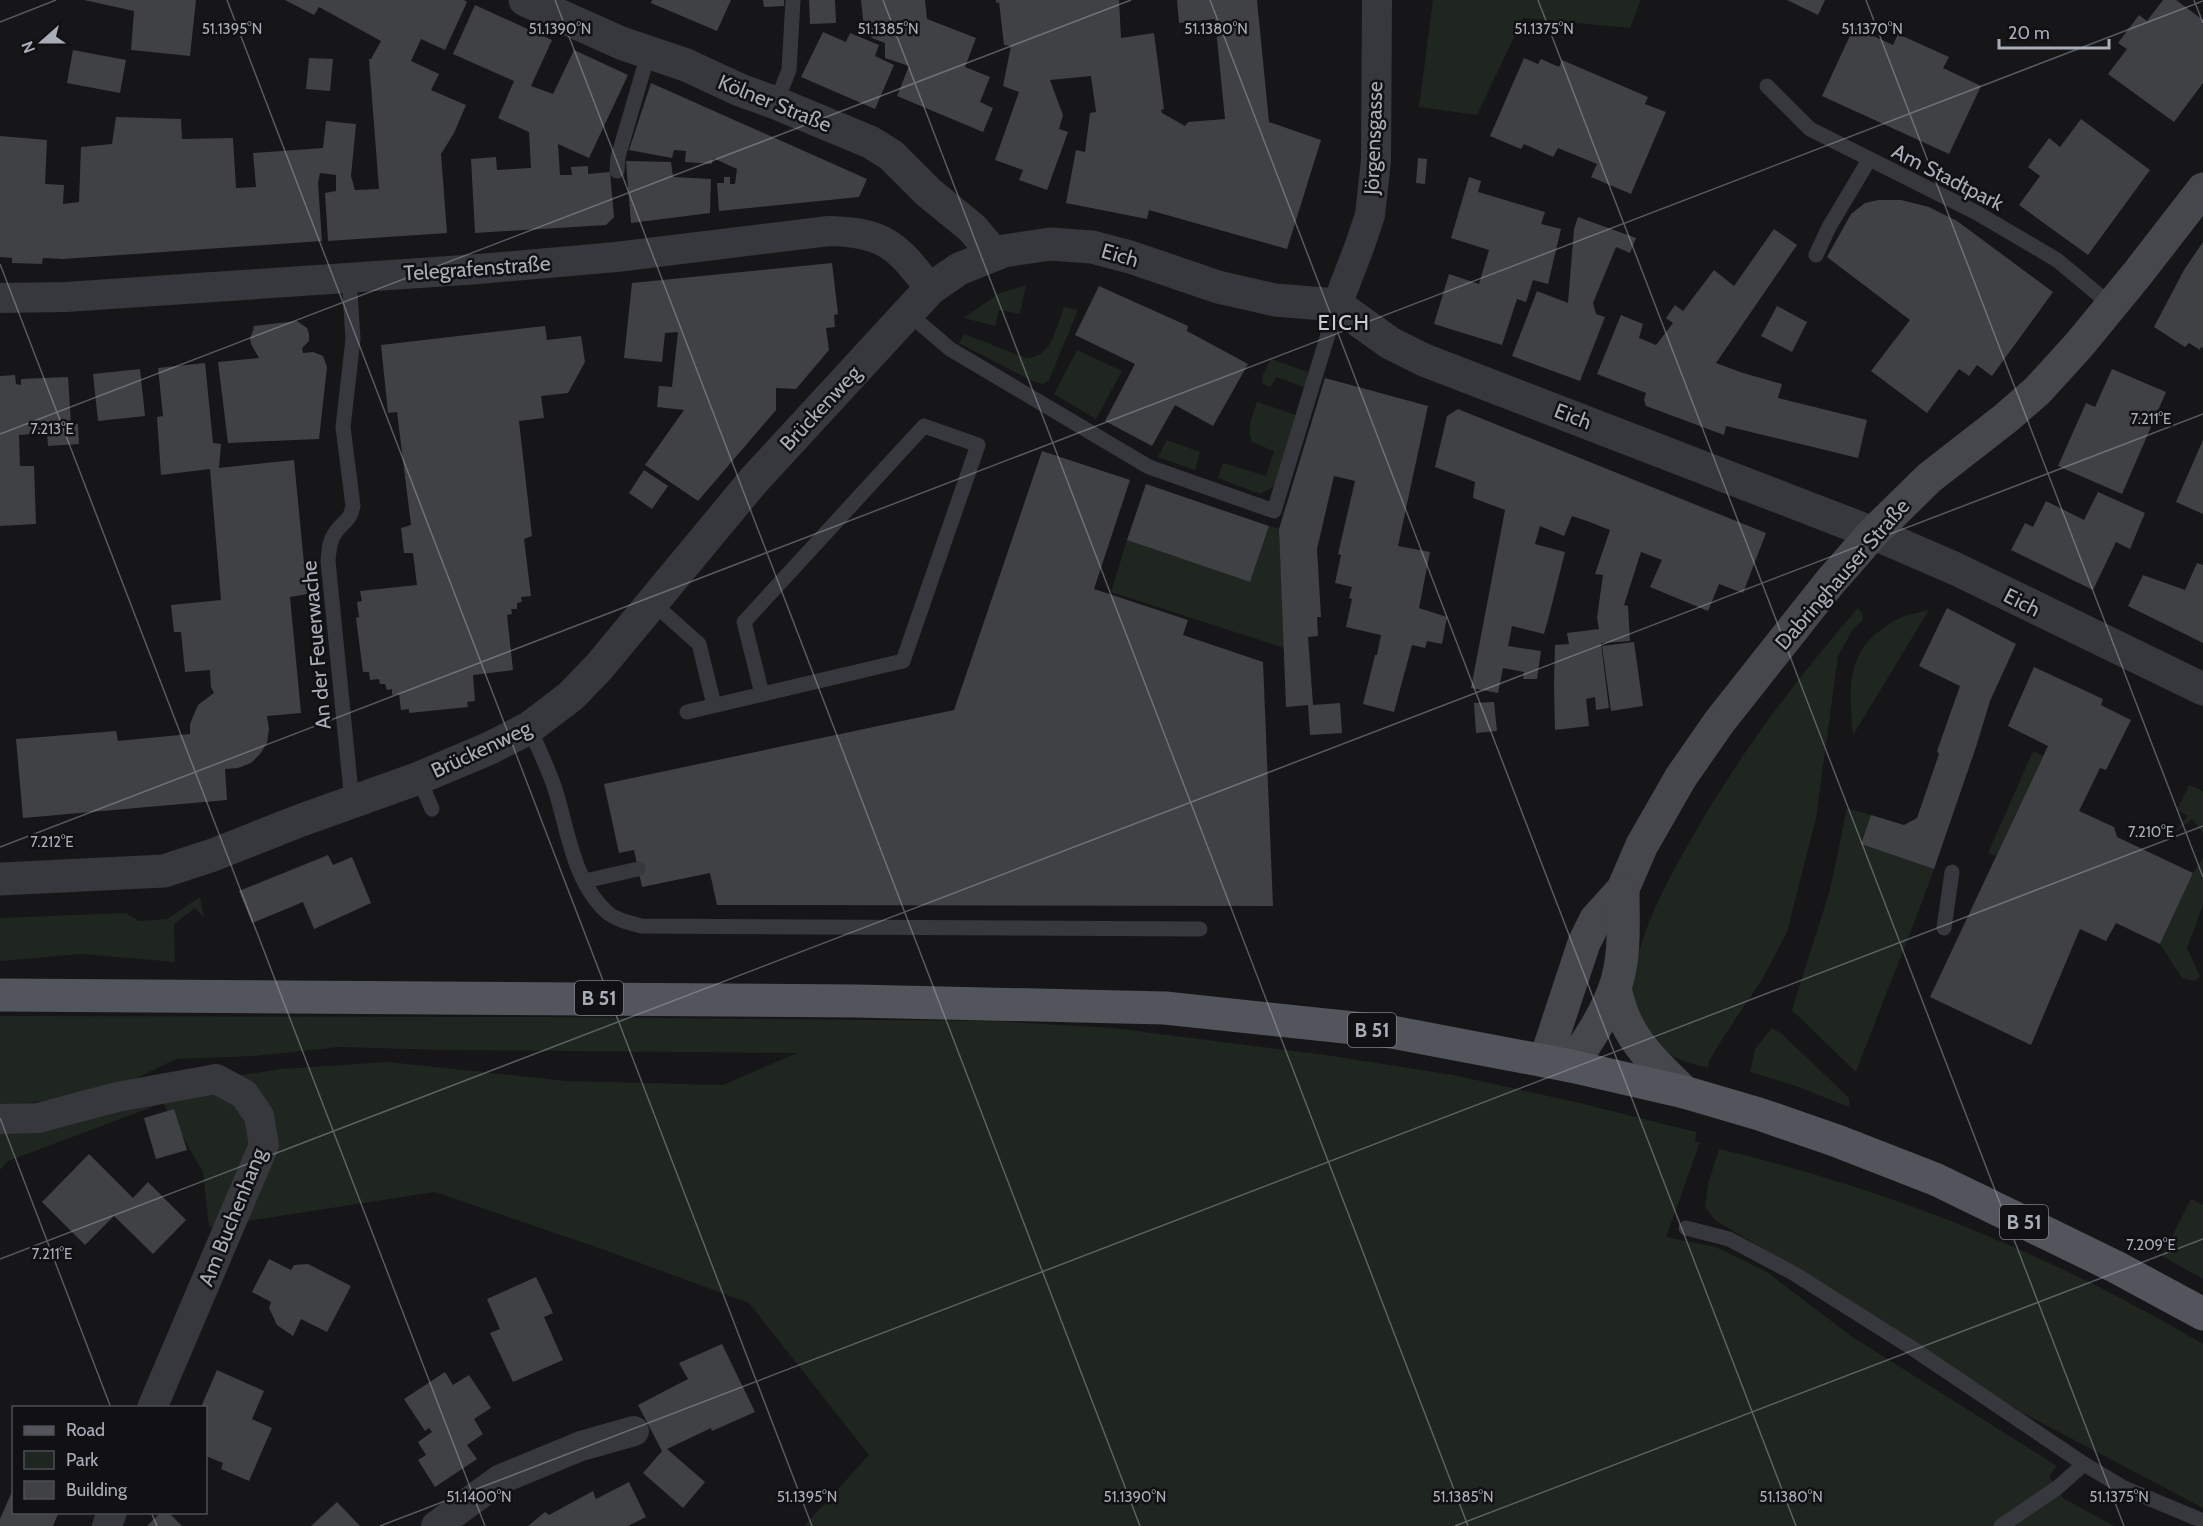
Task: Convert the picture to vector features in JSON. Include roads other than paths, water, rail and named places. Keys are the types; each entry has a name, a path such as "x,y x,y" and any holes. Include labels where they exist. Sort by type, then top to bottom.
{"main road":[{"name":"Dabringhauser Straße","path":"1558,1064 1584,944 1596,919 1623,889 1642,844 1681,777 1720,721 1830,582 1873,533 1929,478 2006,418 2037,390 2112,306 2203,189"},
{"name":"Dabringhauser Straße","path":"1558,1064 1599,1022 1615,988 1623,949 1623,889"},
{"path":"1615,988 1624,1019 1645,1053 1695,1096"},
{"name":"B 51","path":"0,995 752,1000 1165,1008 1392,1032 1558,1064 1695,1096 1759,1114 1840,1142 1935,1179 2116,1267 2203,1314"}],"street":[{"name":"Kölner Straße","path":"525,0 621,43 686,65 740,90 870,142 891,154 928,192 972,228 994,254"},
{"name":"Jörgensgasse","path":"1337,306 1370,215 1376,160 1377,0"},
{"name":"Telegrafenstraße","path":"0,298 66,297 616,257 829,231 876,237 896,249 930,289"},
{"name":"Eich","path":"930,289 959,269 994,254 1017,247 1050,243 1092,247 1130,257 1218,287 1275,300 1337,306 1390,343 1424,360 1873,533 1956,569 2203,689"},
{"name":"Brückenweg","path":"0,879 164,871 419,778 490,748 529,728 571,696 599,667 754,480 930,289"},
{"name":"Am Buchenhang","path":"0,1119 38,1118 117,1097 216,1079 244,1094 259,1116 264,1145 152,1406"},
{"path":"435,1526 501,1479 581,1446 634,1431"}],"lane":[{"path":"776,103 789,70 793,0"},
{"path":"617,171 618,157 649,51"},
{"name":"Am Stadtpark","path":"1767,86 1810,129 1977,213 2057,260 2112,306"},
{"path":"1815,255 1869,160"},
{"name":"An der Feuerwache","path":"349,277 353,339 343,427 353,506 351,517 335,533 329,546 328,561 352,802"},
{"path":"908,313 950,349 1149,468 1274,511 1337,306"},
{"path":"687,712 903,661 978,445 924,426 744,622 762,694"},
{"path":"653,603 699,644 714,705"},
{"path":"529,728 545,761 568,843 585,881 609,913 626,922 642,926 1200,930"},
{"path":"419,778 432,809"},
{"path":"585,881 638,869"},
{"path":"1944,928 1952,872"},
{"path":"1686,1228 1729,1239 1793,1273 1912,1348 2084,1464 2124,1488 2203,1521"},
{"path":"2001,1526 2057,1488 2084,1464"}],"district":[{"name":"EICH","path":"1344,322"}]}
